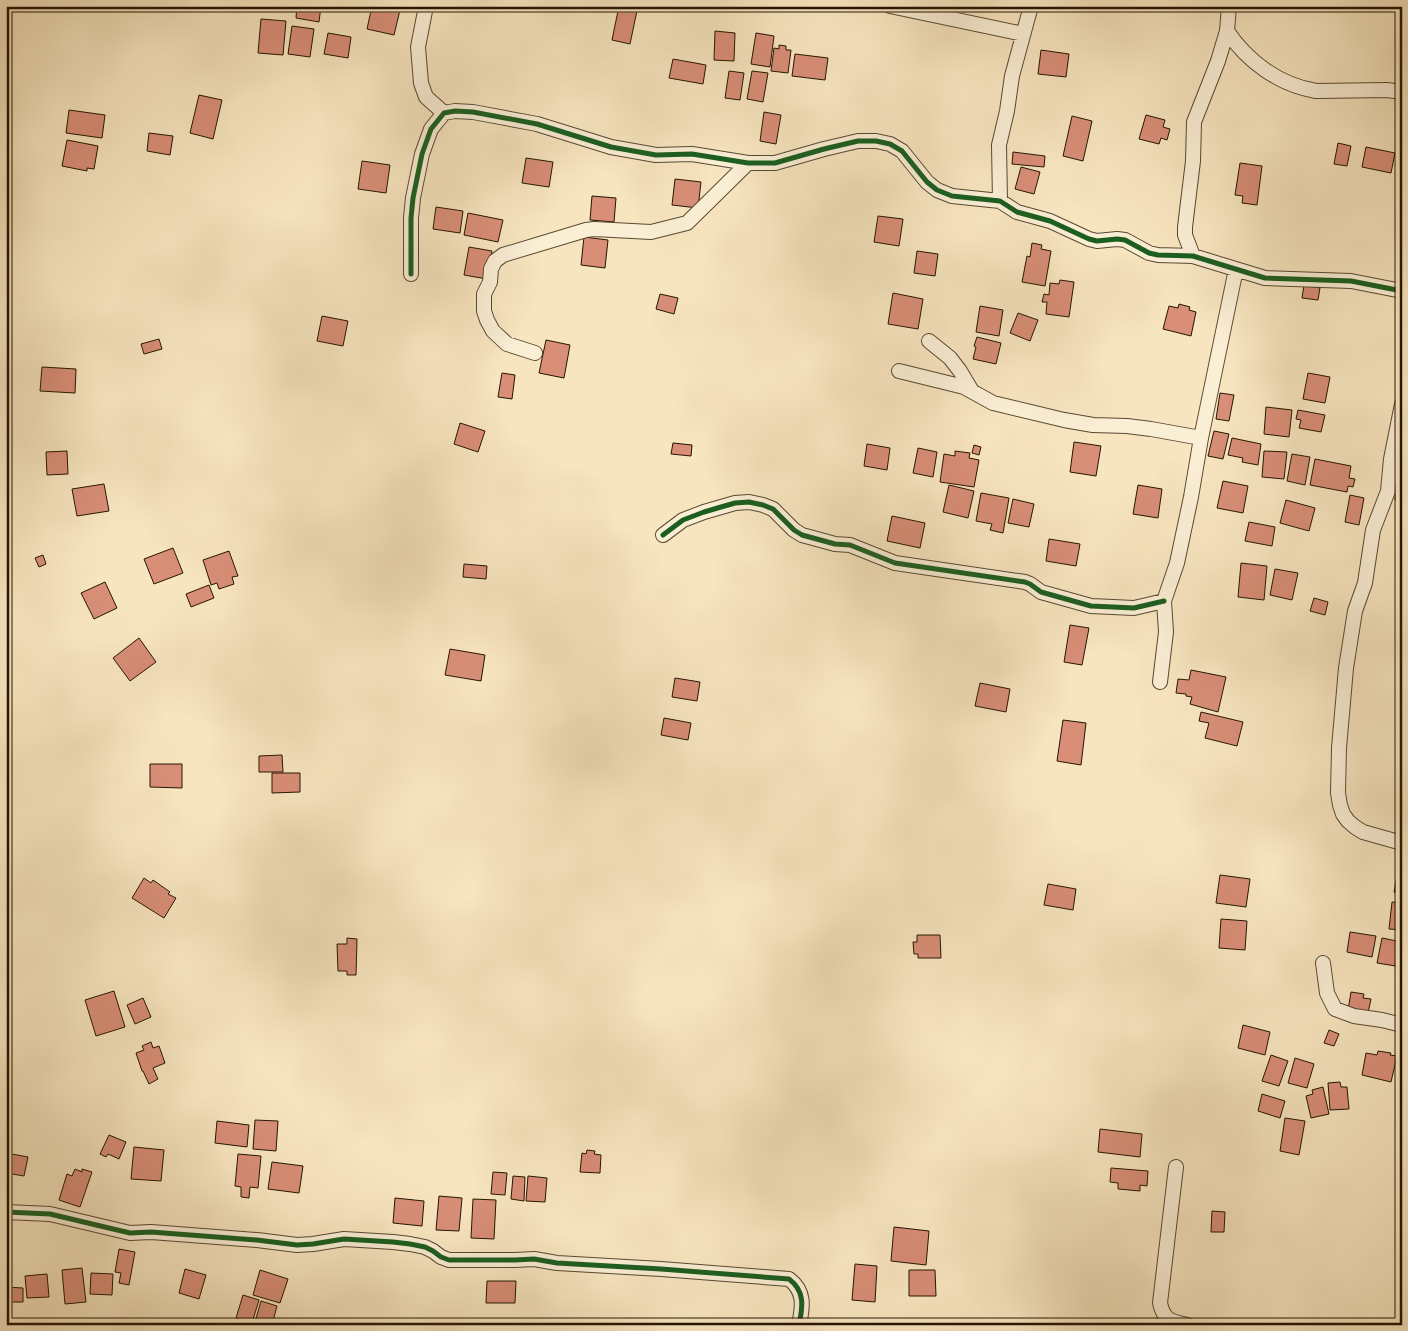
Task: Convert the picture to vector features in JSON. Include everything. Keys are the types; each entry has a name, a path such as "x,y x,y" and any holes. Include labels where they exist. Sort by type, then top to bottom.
{"street":[{"path":"426,6 418,47 421,84 426,97 444,113"},
{"path":"890,6 1023,34"},
{"path":"1000,201 999,145 1008,111 1012,76 1031,6"},
{"path":"1193,256 1185,235 1184,226 1193,168 1194,122 1218,61 1227,31 1229,6"},
{"path":"1227,31 1248,57 1264,70 1304,89 1316,91 1387,90 1402,92"},
{"path":"412,274 411,218 422,154 432,129 444,113 455,111 473,112 537,124 611,147 648,154 692,154 748,163 775,163 824,149 858,142 876,141 890,144 902,152 927,182 937,190 952,196 1000,201 1017,212 1050,221 1089,239 1125,240 1149,253 1193,256 1265,278 1351,281 1402,290"},
{"path":"535,353 507,344 493,331 487,320 483,302 484,294 490,282 491,269 496,261 503,255 586,230 651,232 687,224 748,163"},
{"path":"1160,682 1166,632 1164,601 1176,563 1187,516 1199,454 1200,438 1236,269"},
{"path":"929,341 950,358 972,391"},
{"path":"899,371 964,387 993,403 1064,420 1093,425 1151,429 1200,438"},
{"path":"1402,404 1396,459 1388,491 1373,530 1365,583 1355,610 1346,668 1339,748 1338,793 1344,814 1355,827 1363,832 1402,843"},
{"path":"664,535 683,520 735,503 749,502 763,504 773,509 794,530 802,535 835,544 850,545 895,562 1024,582 1041,592 1091,606 1134,608 1164,601"},
{"path":"1323,963 1327,993 1335,1009 1354,1016 1402,1025"},
{"path":"1176,1167 1160,1303 1165,1316 1171,1321 1188,1325"},
{"path":"6,1212 50,1214 130,1233 151,1232 297,1244 314,1244 344,1239 393,1242 425,1248 449,1260 515,1260 534,1258 557,1262 661,1268 789,1279 796,1284 802,1299 798,1325"}],"building":[{"path":"297,6 321,6 319,22 296,18"},
{"path":"372,6 385,6 400,10 394,35 367,29"},
{"path":"619,6 638,6 630,44 612,40"},
{"path":"261,19 286,21 283,55 258,53"},
{"path":"292,26 314,29 310,57 288,54"},
{"path":"715,31 735,33 734,61 714,60"},
{"path":"328,33 351,37 348,58 324,54"},
{"path":"756,33 774,36 770,67 751,64"},
{"path":"779,45 786,46 786,50 791,50 788,73 771,71 774,48 779,49"},
{"path":"1041,50 1069,54 1066,77 1038,74"},
{"path":"795,54 828,58 825,80 792,76"},
{"path":"673,59 706,65 703,84 669,78"},
{"path":"729,71 744,73 740,100 725,98"},
{"path":"752,71 768,73 763,102 747,99"},
{"path":"199,95 222,100 213,139 190,133"},
{"path":"69,110 105,115 102,138 66,133"},
{"path":"764,112 781,115 776,144 760,141"},
{"path":"1146,115 1165,120 1163,127 1170,129 1167,140 1161,138 1159,144 1139,139"},
{"path":"1072,116 1092,121 1083,161 1063,156"},
{"path":"149,133 173,136 170,155 147,151"},
{"path":"67,140 98,146 94,169 87,168 87,171 62,166"},
{"path":"1338,143 1351,146 1347,166 1334,164"},
{"path":"1366,147 1395,153 1391,173 1362,167"},
{"path":"1013,152 1045,156 1044,167 1012,164"},
{"path":"526,158 553,162 549,187 522,183"},
{"path":"362,161 390,165 386,193 358,189"},
{"path":"1240,163 1262,166 1257,205 1242,203 1243,196 1235,195"},
{"path":"1021,167 1040,172 1034,194 1015,189"},
{"path":"675,179 701,182 698,208 672,205"},
{"path":"592,196 616,198 614,222 590,220"},
{"path":"436,207 463,211 460,233 433,229"},
{"path":"468,213 503,220 498,242 464,235"},
{"path":"878,216 903,219 899,246 874,242"},
{"path":"584,237 608,240 605,268 581,265"},
{"path":"1032,243 1042,245 1041,249 1051,251 1045,286 1022,282 1027,256 1030,257"},
{"path":"469,247 492,251 487,279 464,275"},
{"path":"917,251 938,254 935,276 914,273"},
{"path":"1060,280 1074,282 1069,317 1046,314 1047,302 1042,302 1044,294 1049,295 1050,283 1059,284"},
{"path":"1304,285 1320,288 1318,300 1302,298"},
{"path":"893,293 923,299 918,329 888,324"},
{"path":"660,294 678,298 674,314 656,309"},
{"path":"1179,304 1190,307 1189,310 1196,312 1191,336 1163,329 1169,306 1178,308"},
{"path":"980,306 1003,310 999,336 976,332"},
{"path":"1018,313 1038,320 1030,341 1010,333"},
{"path":"322,316 348,321 343,346 317,341"},
{"path":"977,337 1001,343 996,364 973,359"},
{"path":"159,339 162,349 144,354 141,344"},
{"path":"546,340 570,345 564,378 539,373"},
{"path":"42,367 76,369 75,393 40,391"},
{"path":"502,373 515,375 512,399 498,397"},
{"path":"1308,373 1330,377 1325,403 1303,399"},
{"path":"1220,393 1234,395 1229,421 1216,419"},
{"path":"1266,407 1292,410 1289,437 1264,434"},
{"path":"1298,410 1325,415 1321,432 1299,428 1301,420 1296,419"},
{"path":"460,423 485,431 478,452 454,444"},
{"path":"1214,431 1229,434 1223,459 1208,456"},
{"path":"1232,438 1261,444 1258,465 1242,462 1243,458 1228,455"},
{"path":"1074,442 1101,446 1096,476 1070,472"},
{"path":"673,443 692,445 691,456 671,454"},
{"path":"867,444 890,448 887,470 864,466"},
{"path":"974,445 981,447 979,455 972,453"},
{"path":"918,448 937,452 933,477 913,473"},
{"path":"67,451 68,474 47,475 46,452"},
{"path":"955,451 970,453 969,458 979,460 974,487 940,482 944,454 955,456"},
{"path":"1264,451 1287,452 1284,479 1262,477"},
{"path":"1292,454 1310,457 1305,485 1287,481"},
{"path":"1315,459 1351,466 1349,478 1355,479 1353,487 1348,486 1347,492 1310,485"},
{"path":"1402,470 1402,501 1395,500"},
{"path":"1223,481 1248,486 1243,513 1217,508"},
{"path":"104,484 109,511 77,516 72,489"},
{"path":"949,485 974,491 968,518 943,512"},
{"path":"1138,485 1162,489 1158,518 1133,514"},
{"path":"981,493 1009,498 1003,533 990,530 992,524 976,521"},
{"path":"1350,495 1364,498 1359,525 1345,522"},
{"path":"1013,499 1034,504 1029,527 1008,523"},
{"path":"1286,500 1315,508 1309,531 1280,523"},
{"path":"892,516 925,523 920,548 887,541"},
{"path":"1249,522 1275,527 1272,546 1245,541"},
{"path":"1049,539 1080,544 1076,566 1046,561"},
{"path":"173,548 183,573 154,584 144,559"},
{"path":"229,551 238,576 232,577 234,584 219,589 217,583 211,585 203,560"},
{"path":"43,555 46,564 39,567 35,558"},
{"path":"1241,563 1267,566 1264,600 1238,597"},
{"path":"464,564 487,566 486,579 463,577"},
{"path":"1275,569 1298,573 1292,600 1270,595"},
{"path":"105,582 117,608 94,619 81,593"},
{"path":"209,585 214,598 191,607 186,594"},
{"path":"1314,598 1328,602 1325,615 1310,611"},
{"path":"1070,625 1089,628 1082,665 1064,662"},
{"path":"139,638 156,662 130,681 113,658"},
{"path":"450,649 485,655 481,681 445,675"},
{"path":"1191,670 1226,677 1218,712 1190,704 1192,697 1176,693 1178,679 1189,680"},
{"path":"675,678 700,682 697,701 672,697"},
{"path":"980,683 1010,689 1006,712 975,706"},
{"path":"1201,712 1243,722 1237,746 1205,738 1209,723 1199,721"},
{"path":"664,718 691,723 688,740 661,735"},
{"path":"1063,720 1086,723 1081,765 1057,761"},
{"path":"282,755 283,772 259,772 259,756"},
{"path":"150,764 182,764 182,788 150,787"},
{"path":"272,773 300,773 300,792 272,793"},
{"path":"1398,871 1402,872 1402,893 1394,892"},
{"path":"1220,875 1250,879 1246,907 1216,903"},
{"path":"144,878 151,883 153,880 170,892 168,894 176,898 164,918 132,898"},
{"path":"1048,884 1076,889 1073,910 1044,905"},
{"path":"1392,902 1402,903 1402,930 1389,929"},
{"path":"1221,919 1247,921 1245,950 1219,948"},
{"path":"1350,932 1376,936 1372,957 1347,952"},
{"path":"917,935 940,935 941,958 918,958 918,954 914,954 913,942 917,942"},
{"path":"347,938 357,939 356,975 347,975 347,971 338,971 337,944 347,944"},
{"path":"1382,938 1402,942 1402,967 1377,963"},
{"path":"114,991 125,1027 96,1036 85,1000"},
{"path":"1351,992 1364,994 1363,998 1371,999 1368,1013 1348,1010"},
{"path":"143,998 151,1017 135,1024 127,1005"},
{"path":"1243,1025 1270,1032 1265,1055 1238,1048"},
{"path":"1329,1030 1339,1034 1334,1046 1324,1043"},
{"path":"151,1042 153,1048 159,1046 165,1063 153,1068 158,1079 149,1084 136,1053 144,1050 142,1046"},
{"path":"1378,1051 1397,1056 1391,1082 1362,1075 1366,1053 1377,1055"},
{"path":"1271,1055 1288,1061 1279,1086 1262,1081"},
{"path":"1295,1058 1314,1064 1307,1088 1288,1083"},
{"path":"1340,1082 1341,1087 1347,1087 1349,1109 1330,1110 1328,1083"},
{"path":"1323,1087 1329,1114 1311,1118 1306,1096 1313,1094 1312,1090"},
{"path":"1262,1094 1285,1101 1280,1118 1258,1111"},
{"path":"1285,1118 1305,1121 1299,1155 1280,1151"},
{"path":"255,1120 278,1121 276,1151 253,1149"},
{"path":"217,1121 249,1125 247,1147 215,1143"},
{"path":"1100,1129 1142,1134 1140,1157 1098,1152"},
{"path":"109,1135 126,1142 119,1159 108,1154 106,1157 100,1154"},
{"path":"134,1147 164,1150 161,1181 131,1179"},
{"path":"587,1150 595,1151 594,1154 601,1155 600,1173 580,1172 582,1153 586,1154"},
{"path":"6,1153 28,1157 24,1176 6,1173"},
{"path":"238,1154 261,1156 258,1188 250,1187 249,1198 241,1197 241,1187 235,1186"},
{"path":"272,1162 303,1166 299,1193 268,1189"},
{"path":"1111,1168 1148,1171 1147,1186 1140,1185 1140,1191 1118,1189 1118,1183 1110,1182"},
{"path":"75,1169 82,1172 82,1169 92,1172 80,1207 59,1200 67,1174 72,1176"},
{"path":"493,1172 507,1173 505,1195 491,1194"},
{"path":"513,1176 525,1177 524,1201 511,1199"},
{"path":"528,1176 547,1178 545,1202 526,1201"},
{"path":"439,1196 462,1198 459,1231 436,1230"},
{"path":"395,1198 424,1201 422,1226 393,1223"},
{"path":"473,1199 496,1200 494,1239 471,1238"},
{"path":"1212,1211 1225,1212 1224,1232 1211,1232"},
{"path":"894,1227 929,1231 926,1265 891,1261"},
{"path":"119,1249 135,1252 129,1285 119,1283 121,1273 115,1272"},
{"path":"855,1264 877,1266 875,1302 852,1300"},
{"path":"82,1268 86,1302 65,1304 62,1270"},
{"path":"185,1269 206,1275 199,1299 179,1293"},
{"path":"260,1270 288,1279 280,1303 253,1295"},
{"path":"909,1270 935,1270 936,1296 909,1296"},
{"path":"91,1273 113,1274 112,1295 90,1294"},
{"path":"47,1274 49,1297 27,1298 25,1276"},
{"path":"487,1281 516,1281 515,1303 486,1303"},
{"path":"6,1287 23,1288 23,1302 6,1302"},
{"path":"243,1295 259,1300 252,1323 236,1318"},
{"path":"261,1301 277,1306 272,1325 255,1322"}],"cycle path":[{"path":"411,274 411,218 422,154 431,129 444,113 455,111 473,112 537,124 611,147 656,155 692,154 748,163 775,163 858,141 876,141 890,144 902,151 927,182 937,190 952,196 1000,201 1017,212 1050,221 1089,239 1097,241 1125,240 1149,253 1193,256 1265,278 1351,281 1402,291"},
{"path":"663,535 683,520 735,503 749,502 773,509 794,530 802,535 835,544 850,545 895,563 1025,582 1041,592 1091,606 1134,608 1164,601"},
{"path":"6,1212 50,1214 130,1233 151,1232 297,1245 344,1239 393,1242 425,1247 449,1260 534,1259 557,1263 789,1279 800,1294 801,1311 799,1325"}]}
